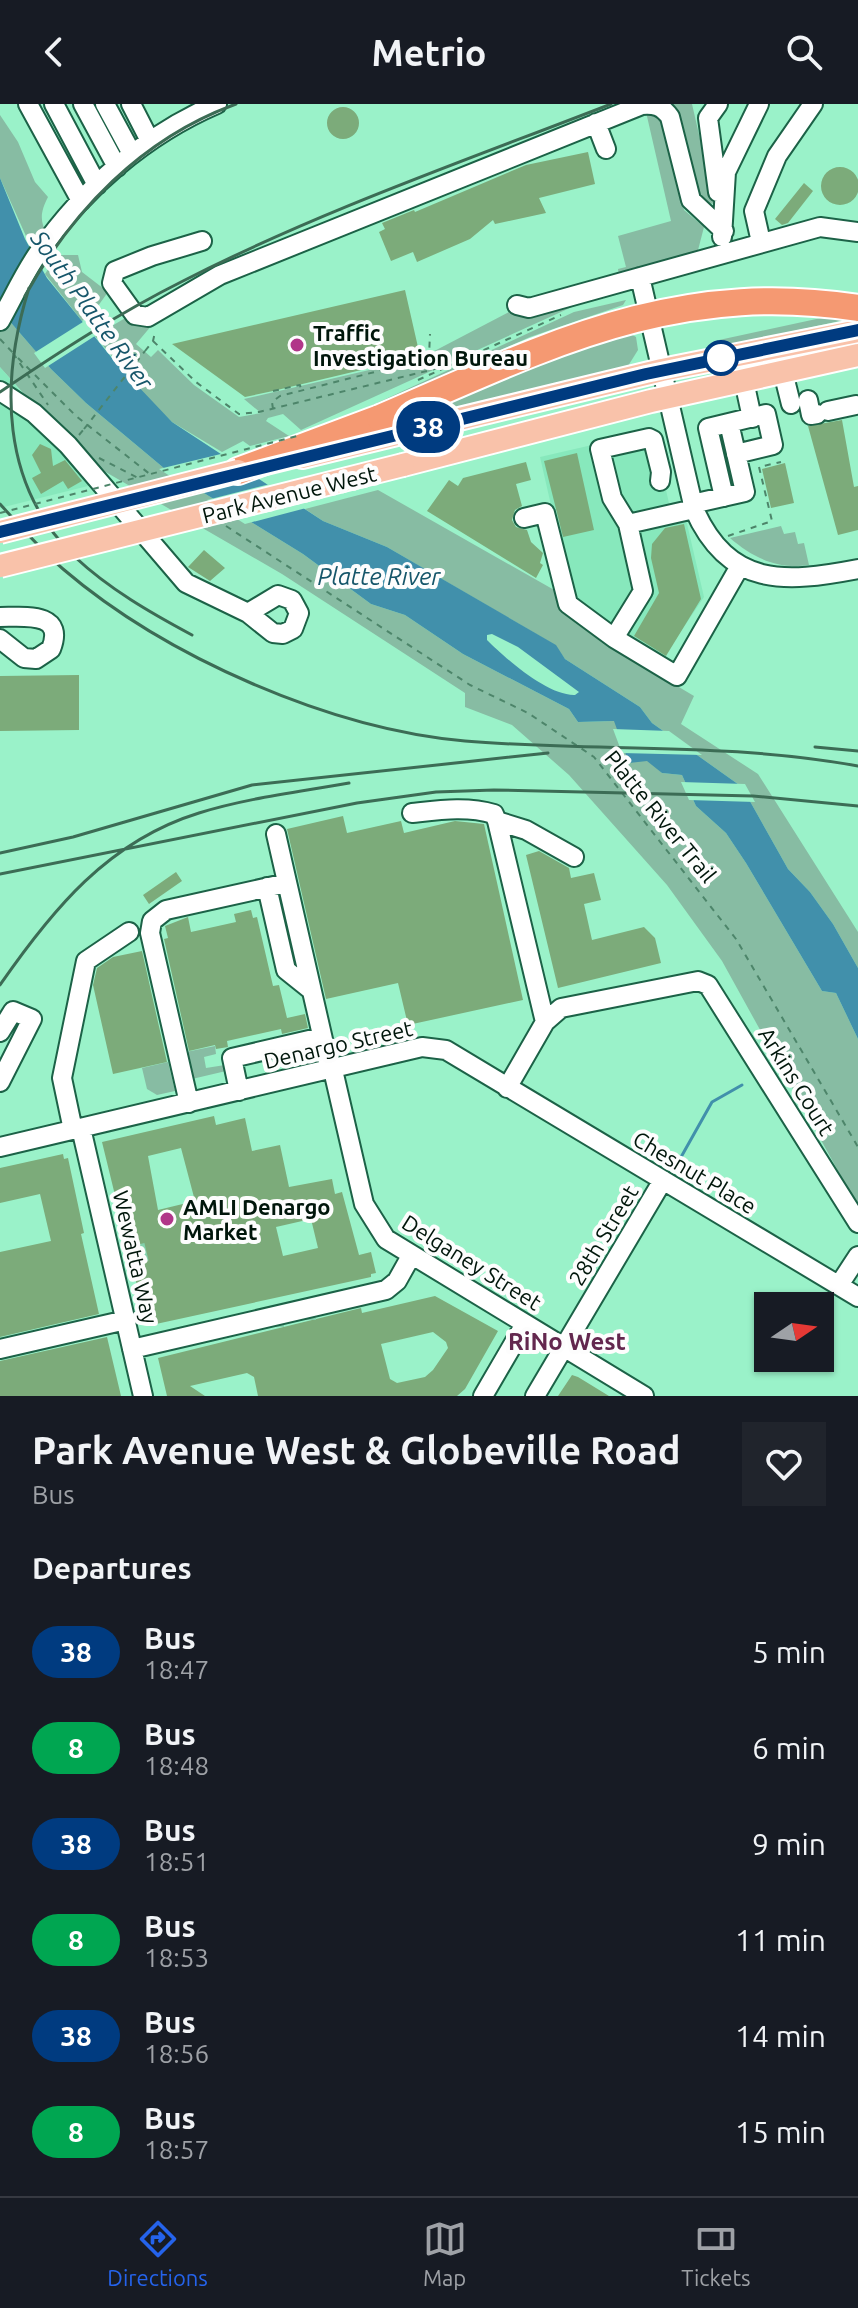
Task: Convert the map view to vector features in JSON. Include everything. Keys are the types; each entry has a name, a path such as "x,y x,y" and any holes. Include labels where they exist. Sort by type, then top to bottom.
{"highway":[{"path":"238,471 306,440 388,427 555,342 641,316 744,302 858,308"}],"main road":[{"name":"Park Avenue West","path":"0,532 238,471 388,427 858,331"},
{"name":"Park Avenue West","path":"0,566 668,397 858,355"}],"street":[{"path":"28,104 81,201"},
{"path":"54,104 97,185"},
{"path":"83,104 117,167"},
{"path":"105,104 132,154"},
{"path":"131,104 150,141"},
{"path":"202,241 115,271 112,283 135,315 148,317 220,275 596,123 642,105 653,104 664,109 670,117 691,200 724,231"},
{"path":"718,104 708,118 708,129 724,231"},
{"path":"715,255 724,231 726,172 759,104"},
{"path":"761,242 754,211 777,156 813,104"},
{"path":"0,321 37,255 81,201 132,154 213,105"},
{"path":"596,123 606,149"},
{"path":"517,305 529,308 820,227 858,232"},
{"path":"640,277 693,506 717,546 740,566 785,580 858,569"},
{"path":"783,372 811,407 856,405"},
{"path":"744,381 752,418"},
{"path":"0,391 34,413 68,445 186,583 248,613"},
{"path":"724,497 708,428 766,414 773,445 736,454"},
{"path":"628,524 745,492 729,423"},
{"path":"614,638 643,591 628,524 612,498 600,449 649,438 653,440 661,472 660,481"},
{"path":"524,518 545,513 568,604 614,638 677,676 740,566"},
{"path":"0,617 41,618 53,630 54,641 47,654 36,659 24,658 0,639"},
{"path":"412,813 480,810 494,814 497,821 545,1022 507,1088"},
{"path":"497,821 526,830 574,857"},
{"name":"Delganey Street","path":"276,834 364,1204 386,1239 644,1396"},
{"path":"189,1103 150,933 152,921 166,910 287,883"},
{"path":"267,887 286,970 311,990"},
{"name":"Wewatta Way","path":"129,932 86,961 62,1078 120,1258 126,1320 143,1396"},
{"name":"Arkins Court","path":"545,1022 561,1008 685,982 698,981 708,985 858,1223"},
{"path":"0,1032 13,1011 32,1019 0,1082"},
{"path":"239,1091 232,1058 322,1037"},
{"name":"Denargo Street","path":"0,1147 422,1047 446,1050 507,1088"},
{"name":"Chesnut Place","path":"507,1088 858,1297"},
{"name":"28th Street","path":"535,1396 663,1180"},
{"path":"132,1349 274,1321 386,1290 397,1281 411,1256"},
{"path":"839,1285 858,1256"},
{"path":"0,1349 126,1320"},
{"path":"483,1396 525,1324"}],"path":[{"path":"273,409 272,402 280,396 422,360 429,356 430,334"},
{"path":"0,339 76,416 157,480"},
{"path":"76,439 153,341 196,382 239,414 273,409 445,367"},
{"path":"13,353 53,411"},
{"path":"275,401 273,391 300,385 301,391"},
{"path":"0,513 306,440"},
{"path":"97,456 141,480"},
{"path":"727,536 772,521 759,467 781,462"},
{"name":"Platte River Trail","path":"216,520 470,685 528,713 594,757 736,939 858,1147"}],"shaded area":[{"path":"672,104 692,104 715,204 707,203 696,190 678,114"},
{"path":"646,112 654,113 665,126 684,210 704,227 697,254 619,276 618,269 626,267 618,236 671,221"},
{"path":"0,115 18,142 35,182 48,197 42,216 47,234 34,254 0,178"},
{"path":"57,255 78,255 82,272 108,292 93,313 82,321 45,274"},
{"path":"626,300 623,305 530,337 312,433 574,312"},
{"path":"583,302 301,430 283,414 268,418 266,421 289,436 250,446 243,441 222,452 172,422 147,398 95,336 127,317 132,323 152,325 136,344 151,357 158,350 194,385 239,417 261,413 244,399 421,358 511,311"},
{"path":"0,310 51,369 86,403 165,469 303,554 371,604 405,615 463,654 569,709 578,722 615,721 662,773 682,775 696,806 726,833 746,863 822,991 836,993 858,1039 858,1207 722,961 667,885 569,775 512,725 465,707 465,693 282,574 97,467 65,440 0,367"},
{"path":"858,310 858,317 721,347 719,340"},
{"path":"629,333 636,337 638,350 628,366 357,438 552,356"},
{"path":"0,367 65,444 80,459 112,480 0,508"},
{"path":"653,431 672,517 685,515 704,597 659,664 574,606 540,457"},
{"path":"378,490 556,591 570,617 694,696 681,724 758,774 858,932 858,968 833,924 810,892 788,869 742,787 652,723 640,707 565,659 555,645 387,547 323,521 305,509"},
{"path":"781,526 784,534 795,532 798,544 804,543 809,565 787,566 767,561 730,538"},
{"path":"215,1046 216,1054 204,1057 206,1068 225,1065 226,1071 192,1079 186,1052"},
{"path":"168,1062 175,1091 157,1095 147,1089 142,1068"}],"water":[{"name":"Platte River","path":"0,178 25,239 47,278 116,363 172,422 323,521 387,547 556,645 565,659 640,707 652,723 742,787 788,869 810,892 833,924 858,968 858,1039 836,993 822,991 746,863 726,833 696,806 682,775 662,773 647,761 629,763 614,721 578,722 569,709 463,654 405,615 371,604 303,554 165,469 86,403 51,369 0,310","holes":["492,634 518,647 579,692 575,695 564,694 540,683 505,657 487,640 487,635"]}],"pier":[{"path":"86,320 98,334 45,368 34,353"},
{"path":"229,452 265,477 198,494 159,469"},
{"path":"274,483 310,507 245,524 207,500"},
{"path":"613,729 669,731 702,755 622,753"},
{"path":"681,782 745,784 755,802 689,800"}],"building":[{"path":"343,107 354,112 359,123 354,134 343,139 332,134 327,123 332,112"},
{"path":"588,152 595,184 539,198 546,213 495,224 493,220 470,239 417,262 413,252 391,261 379,232 385,229 382,223 526,165"},
{"path":"840,167 853,173 859,186 853,199 840,205 827,199 821,186 827,173"},
{"path":"804,183 813,191 788,223 782,225 775,219"},
{"name":"Traffic Investigation Bureau","path":"405,290 420,356 273,391 245,397 172,344"},
{"path":"842,420 854,487 858,486 858,530 838,535 808,426"},
{"path":"40,444 51,449 53,466 65,460 82,481 68,489 63,481 41,494 32,478 41,473 32,455"},
{"path":"577,453 594,530 563,537 544,461"},
{"path":"526,462 531,480 516,484 522,506 515,510 512,520 516,527 527,530 531,542 543,553 540,563 543,565 536,578 427,511 449,480 458,486 463,478"},
{"path":"785,463 794,503 771,508 762,469"},
{"path":"684,524 701,599 666,656 634,636 659,593 651,558 652,544 665,528"},
{"path":"204,550 225,568 210,581 188,567"},
{"path":"79,675 79,730 0,731 0,676"},
{"path":"343,816 347,833 401,821 404,833 455,821 484,824 523,1000 408,1025 398,983 326,999 287,829"},
{"path":"539,851 569,868 571,878 594,873 601,900 584,904 592,940 644,927 655,938 661,963 558,988 526,855"},
{"path":"176,872 182,881 149,904 143,895"},
{"path":"251,910 253,918 257,917 273,986 279,985 287,1018 305,1014 308,1028 282,1034 281,1029 227,1041 228,1047 216,1049 215,1045 189,1051 164,939 168,938 165,926 188,917 191,932 236,922 234,914"},
{"path":"142,951 167,1062 113,1074 93,985 97,968 113,957"},
{"name":"AMLI Denargo Market","path":"214,1116 216,1125 245,1118 252,1151 280,1145 289,1187 332,1179 335,1194 342,1192 359,1255 371,1252 376,1273 371,1277 156,1324 145,1318 102,1142","holes":["181,1148 195,1201 158,1210 148,1156","311,1219 318,1248 283,1256 276,1227"]},
{"path":"63,1154 64,1159 68,1158 99,1314 0,1337 0,1252 51,1241 40,1194 0,1203 0,1168"},
{"path":"435,1296 498,1331 465,1389 457,1396 258,1396 254,1377 247,1373 190,1386 205,1396 167,1396 158,1358 361,1308 362,1313","holes":["433,1332 446,1342 448,1348 425,1377 397,1383 390,1379 381,1344"]},
{"path":"107,1337 121,1396 0,1396 0,1361"},
{"path":"572,1375 578,1377 609,1396 558,1396"}],"waterway":[{"path":"676,1166 712,1102 742,1085"}],"tunnel":[{"path":"129,1256 154,1250"}],"railway":[{"path":"25,296 65,235 113,181 170,136 236,104"},
{"path":"0,392 159,293 235,256 394,187 611,104"},
{"path":"29,288 13,359 11,395 13,430 20,465 32,498 50,529 88,569 131,600 192,635"},
{"path":"0,504 63,569 104,601 200,659 306,705 413,734 465,741 712,750 809,758 858,766"},
{"path":"815,747 858,751"},
{"path":"0,853 73,837 252,785 548,753"},
{"path":"0,985 62,905 85,881 137,841 166,825 217,808 349,783"},
{"path":"0,874 357,803 436,792 494,790 753,796 858,806"}],"bus line":[{"name":"38","path":"0,532 238,471 646,374 858,330"}],"place":[{"name":"Traffic Investigation Bureau","path":"297,345"},
{"name":"AMLI Denargo Market","path":"167,1219"}],"district":[{"name":"RiNo West","path":"567,1341"}],"water label":[{"name":"South Platte River","path":"92,310"}]}
